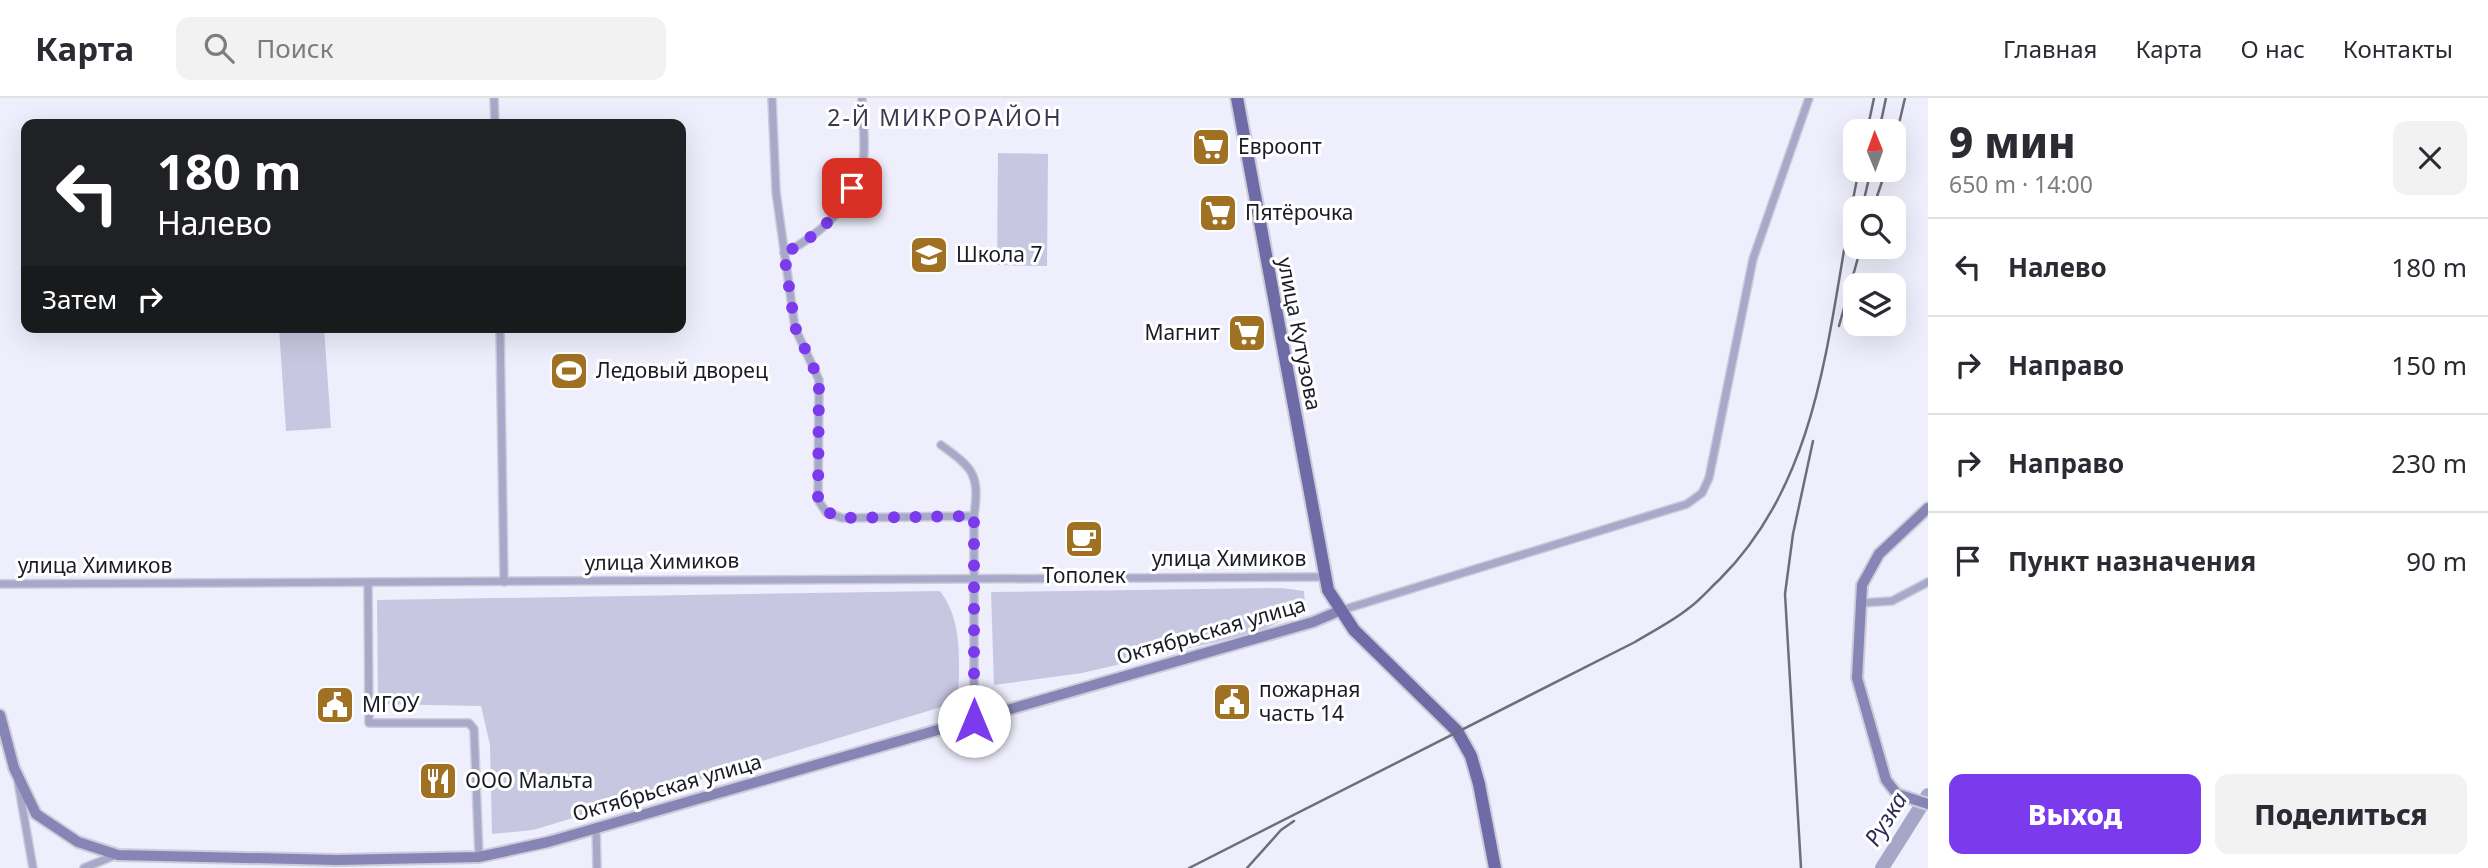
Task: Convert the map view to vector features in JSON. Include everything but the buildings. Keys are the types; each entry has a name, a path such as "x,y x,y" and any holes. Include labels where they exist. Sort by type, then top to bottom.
{"main road":[{"name":"улица Кутузова","path":"1237,98 1325,577 1339,611 1367,644 1457,731 1471,756 1479,783 1495,868"},
{"path":"1928,508 1880,554 1862,585 1857,678 1886,780 1897,794 1928,804"},
{"name":"Октябрьская улица","path":"0,715 17,777 36,814 78,842 118,855 337,860 479,857 596,828 974,721 1313,622 1339,611"}],"street":[{"path":"494,98 495,119"},
{"path":"772,98 776,192 795,327 819,380 818,500 827,512 842,518 974,516"},
{"path":"784,253 799,246 842,209 862,167 862,98"},
{"path":"1339,611 1687,504 1702,493 1709,478 1753,259 1809,98"},
{"path":"500,333 504,582"},
{"path":"941,444 966,463 976,478 974,721"},
{"name":"улица Химиков","path":"0,583 1325,577"},
{"path":"1861,603 1892,601 1928,582"},
{"path":"368,583 369,723 469,723 474,729 479,857"},
{"name":"Октябрьская улица","path":"17,777 33,868"},
{"path":"596,828 597,868"},
{"path":"85,868 118,855"}],"shaded area":[{"path":"998,153 1048,154 1047,266 997,265"},
{"path":"279,333 324,333 331,428 286,431"},
{"path":"1281,588 1304,591 1305,608 1265,629 1082,673 994,685 991,592"},
{"path":"940,591 948,603 957,630 958,702 533,830 492,834 490,745 481,706 378,704 377,600"}],"waterway":[{"name":"Рузка","path":"1882,868 1928,795"}],"railway":[{"path":"1870,119 1874,98"},
{"path":"1882,119 1886,98"},
{"path":"1900,119 1905,98"},
{"path":"1189,868 1635,642 1683,613 1720,579 1756,536 1783,489 1803,439 1830,333 1857,182"},
{"path":"1865,196 1868,182"},
{"path":"1877,196 1882,182"},
{"path":"1839,326 1858,259"},
{"path":"1801,868 1785,594 1793,534 1813,441"},
{"path":"1247,868 1281,830 1294,821"}],"place":[{"name":"Евроопт","path":"1211,147"},
{"name":"Пятёрочка","path":"1218,213"},
{"name":"Школа 7","path":"929,255"},
{"name":"Магнит","path":"1247,333"},
{"name":"Ледовый дворец","path":"569,371"},
{"name":"Тополек","path":"1084,539"},
{"name":"пожарная часть 14","path":"1232,702"},
{"name":"МГОУ","path":"335,705"},
{"name":"ООО Мальта","path":"438,781"}],"district":[{"name":"2-Й МИКРОРАЙОН","path":"945,118"}],"route":[{"path":"852,188 842,209 799,246 784,253 795,327 819,380 818,500 827,512 842,518 974,516 974,721"}]}
